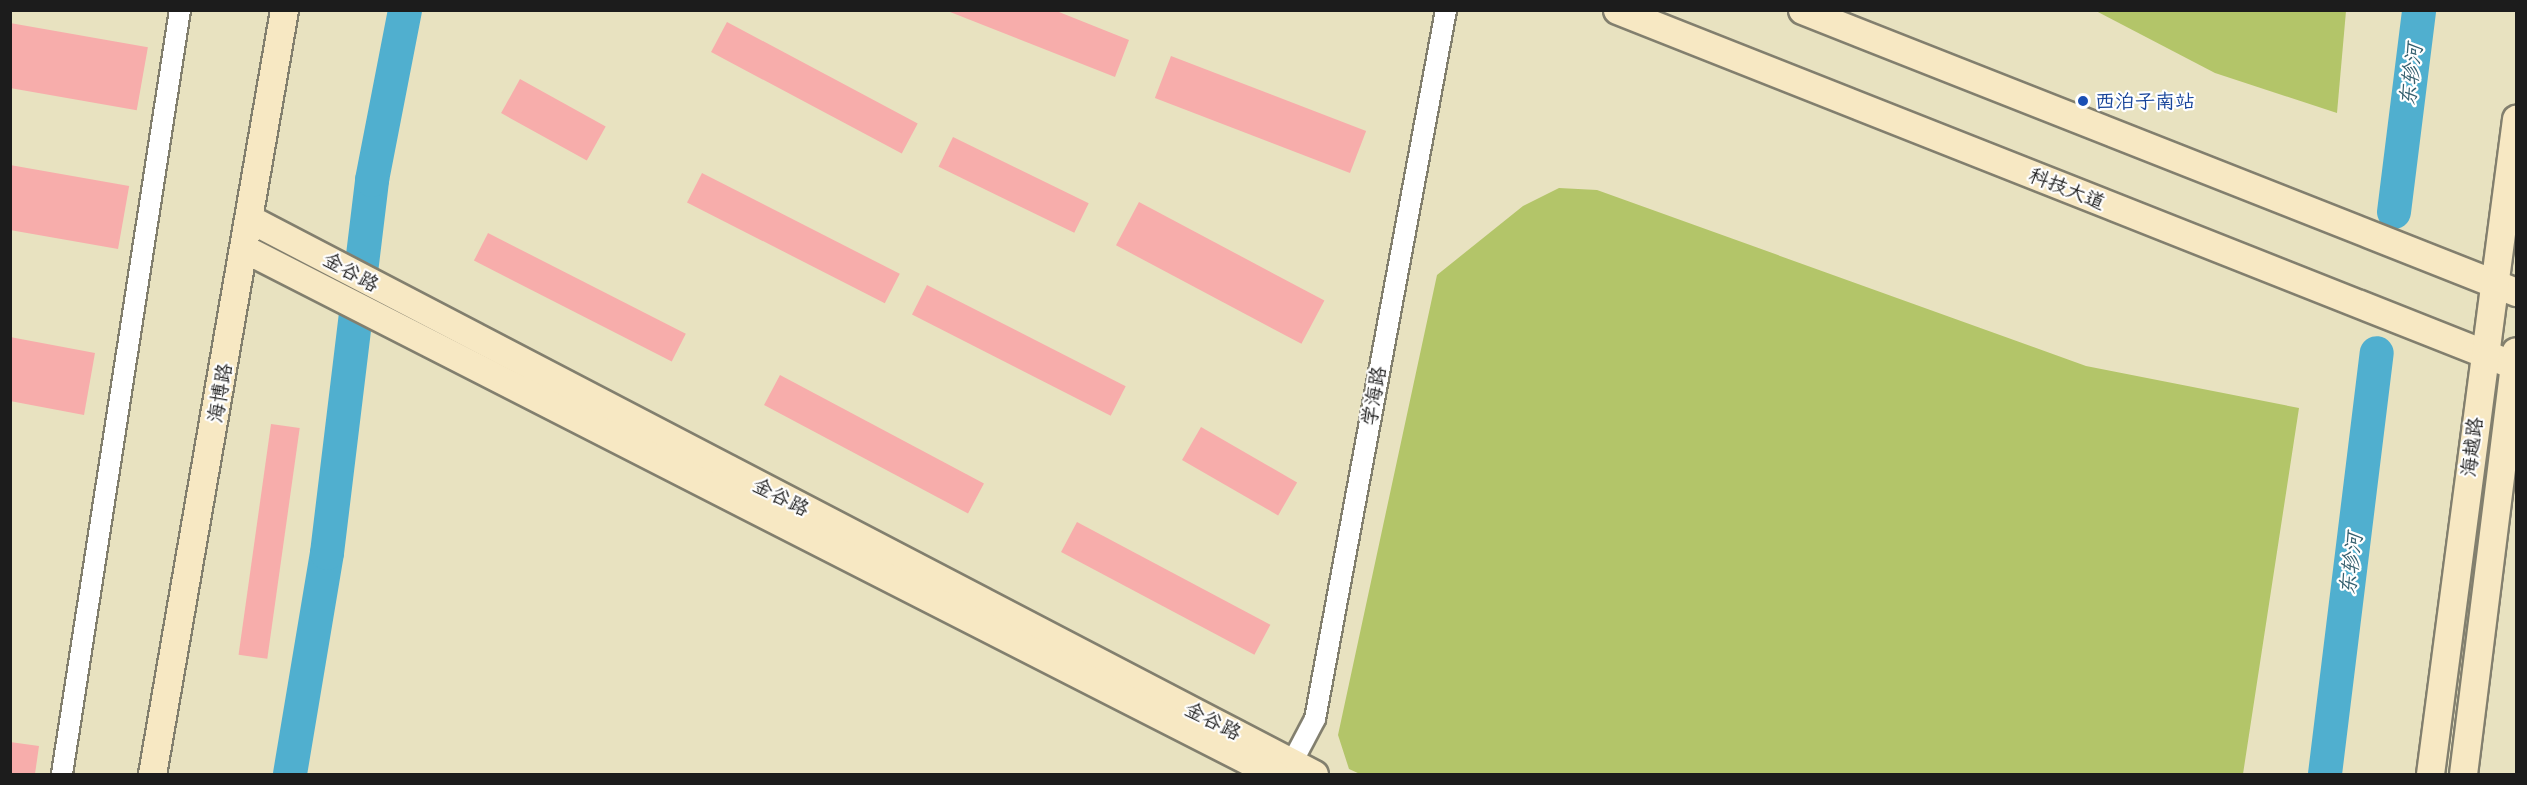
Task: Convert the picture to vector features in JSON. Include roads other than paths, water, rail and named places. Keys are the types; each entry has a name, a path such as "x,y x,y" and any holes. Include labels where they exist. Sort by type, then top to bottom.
{"street":[{"path":"62,774 180,10"},
{"name":"海博路","path":"152,774 245,249 284,10"},
{"name":"学海路","path":"1292,772 1315,719 1446,10"},
{"name":"科技大道","path":"1617,10 2483,354 2516,361"},
{"path":"1802,10 2506,287"},
{"name":"海越路","path":"2430,774 2483,354 2506,287 2517,119"},
{"name":"金谷路","path":"250,219 336,263 400,313"},
{"name":"金谷路","path":"245,249 334,292 400,313 1292,772"},
{"name":"海越路","path":"2463,774 2516,361"}],"waterway":[{"path":"290,774 327,553 372,180 405,10"},
{"name":"东轸河","path":"2394,212 2419,10"},
{"name":"东轸河","path":"2325,774 2377,353"}],"place":[{"name":"西泊子南站","path":"2083,101"}]}
